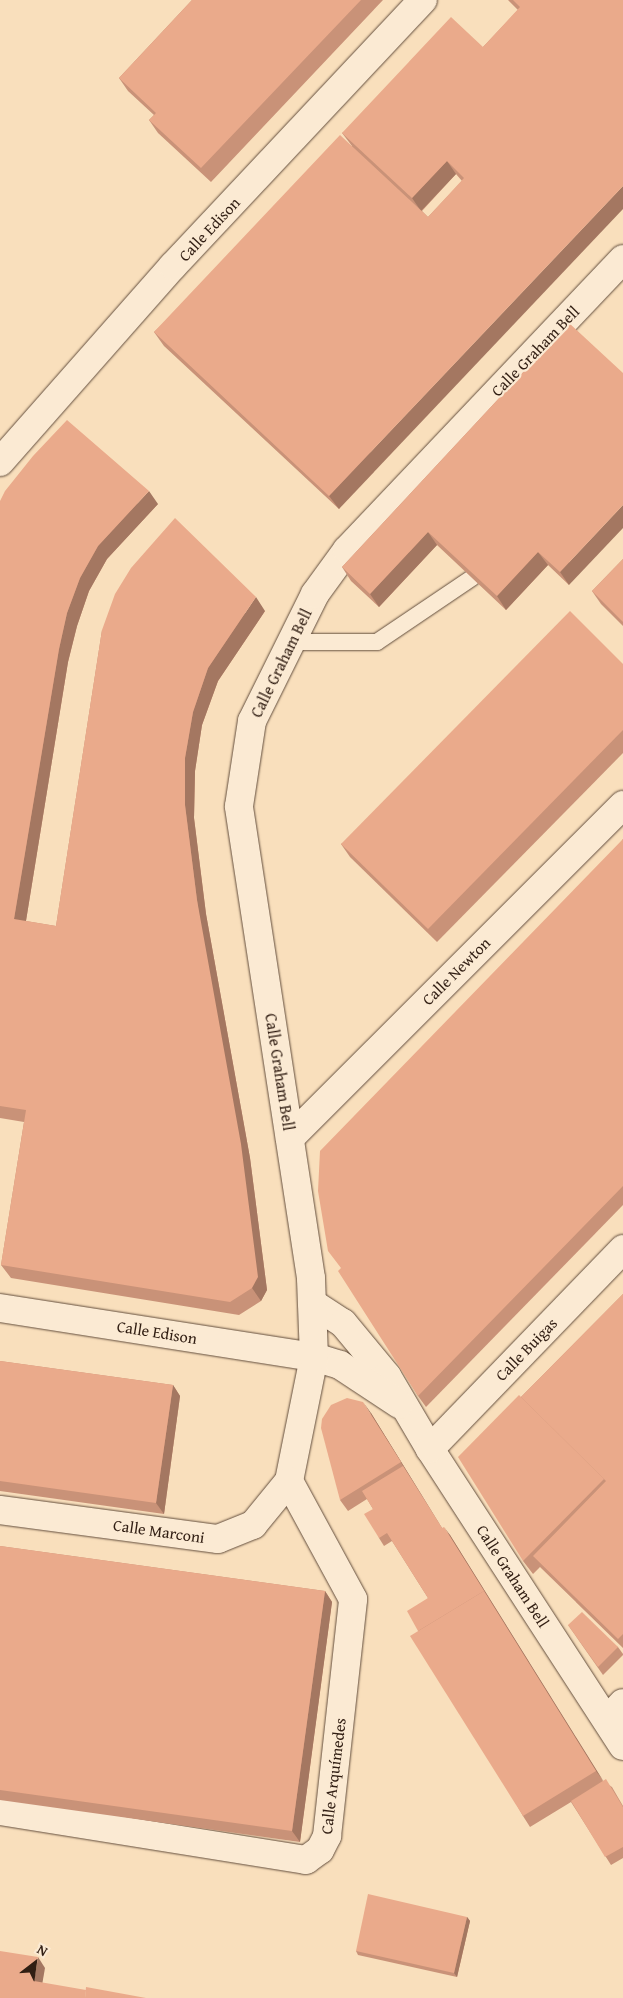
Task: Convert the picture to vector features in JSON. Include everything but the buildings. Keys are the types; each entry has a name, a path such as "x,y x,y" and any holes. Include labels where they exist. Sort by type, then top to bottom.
{"street":[{"name":"Calle Edison","path":"0,462 173,266 423,0"},
{"name":"Calle Graham Bell","path":"403,1407 340,1365 314,1357 312,1303 290,1138 239,806 252,721 289,642 315,594 347,550 623,259"},
{"name":"Calle Newton","path":"290,1138 623,805"},
{"name":"Calle Buigas","path":"430,1448 623,1249"},
{"name":"Calle Graham Bell","path":"312,1303 343,1323 387,1376 403,1407 430,1448 615,1712 623,1746"},
{"name":"Calle Edison","path":"0,1308 314,1357"},
{"name":"Calle Marconi","path":"0,1510 218,1539 254,1525 289,1481 314,1357"},
{"name":"Calle Arquímedes","path":"0,1811 306,1860 320,1850 327,1836 353,1599 289,1481"}],"lane":[{"path":"289,642 377,642 472,578"}]}
